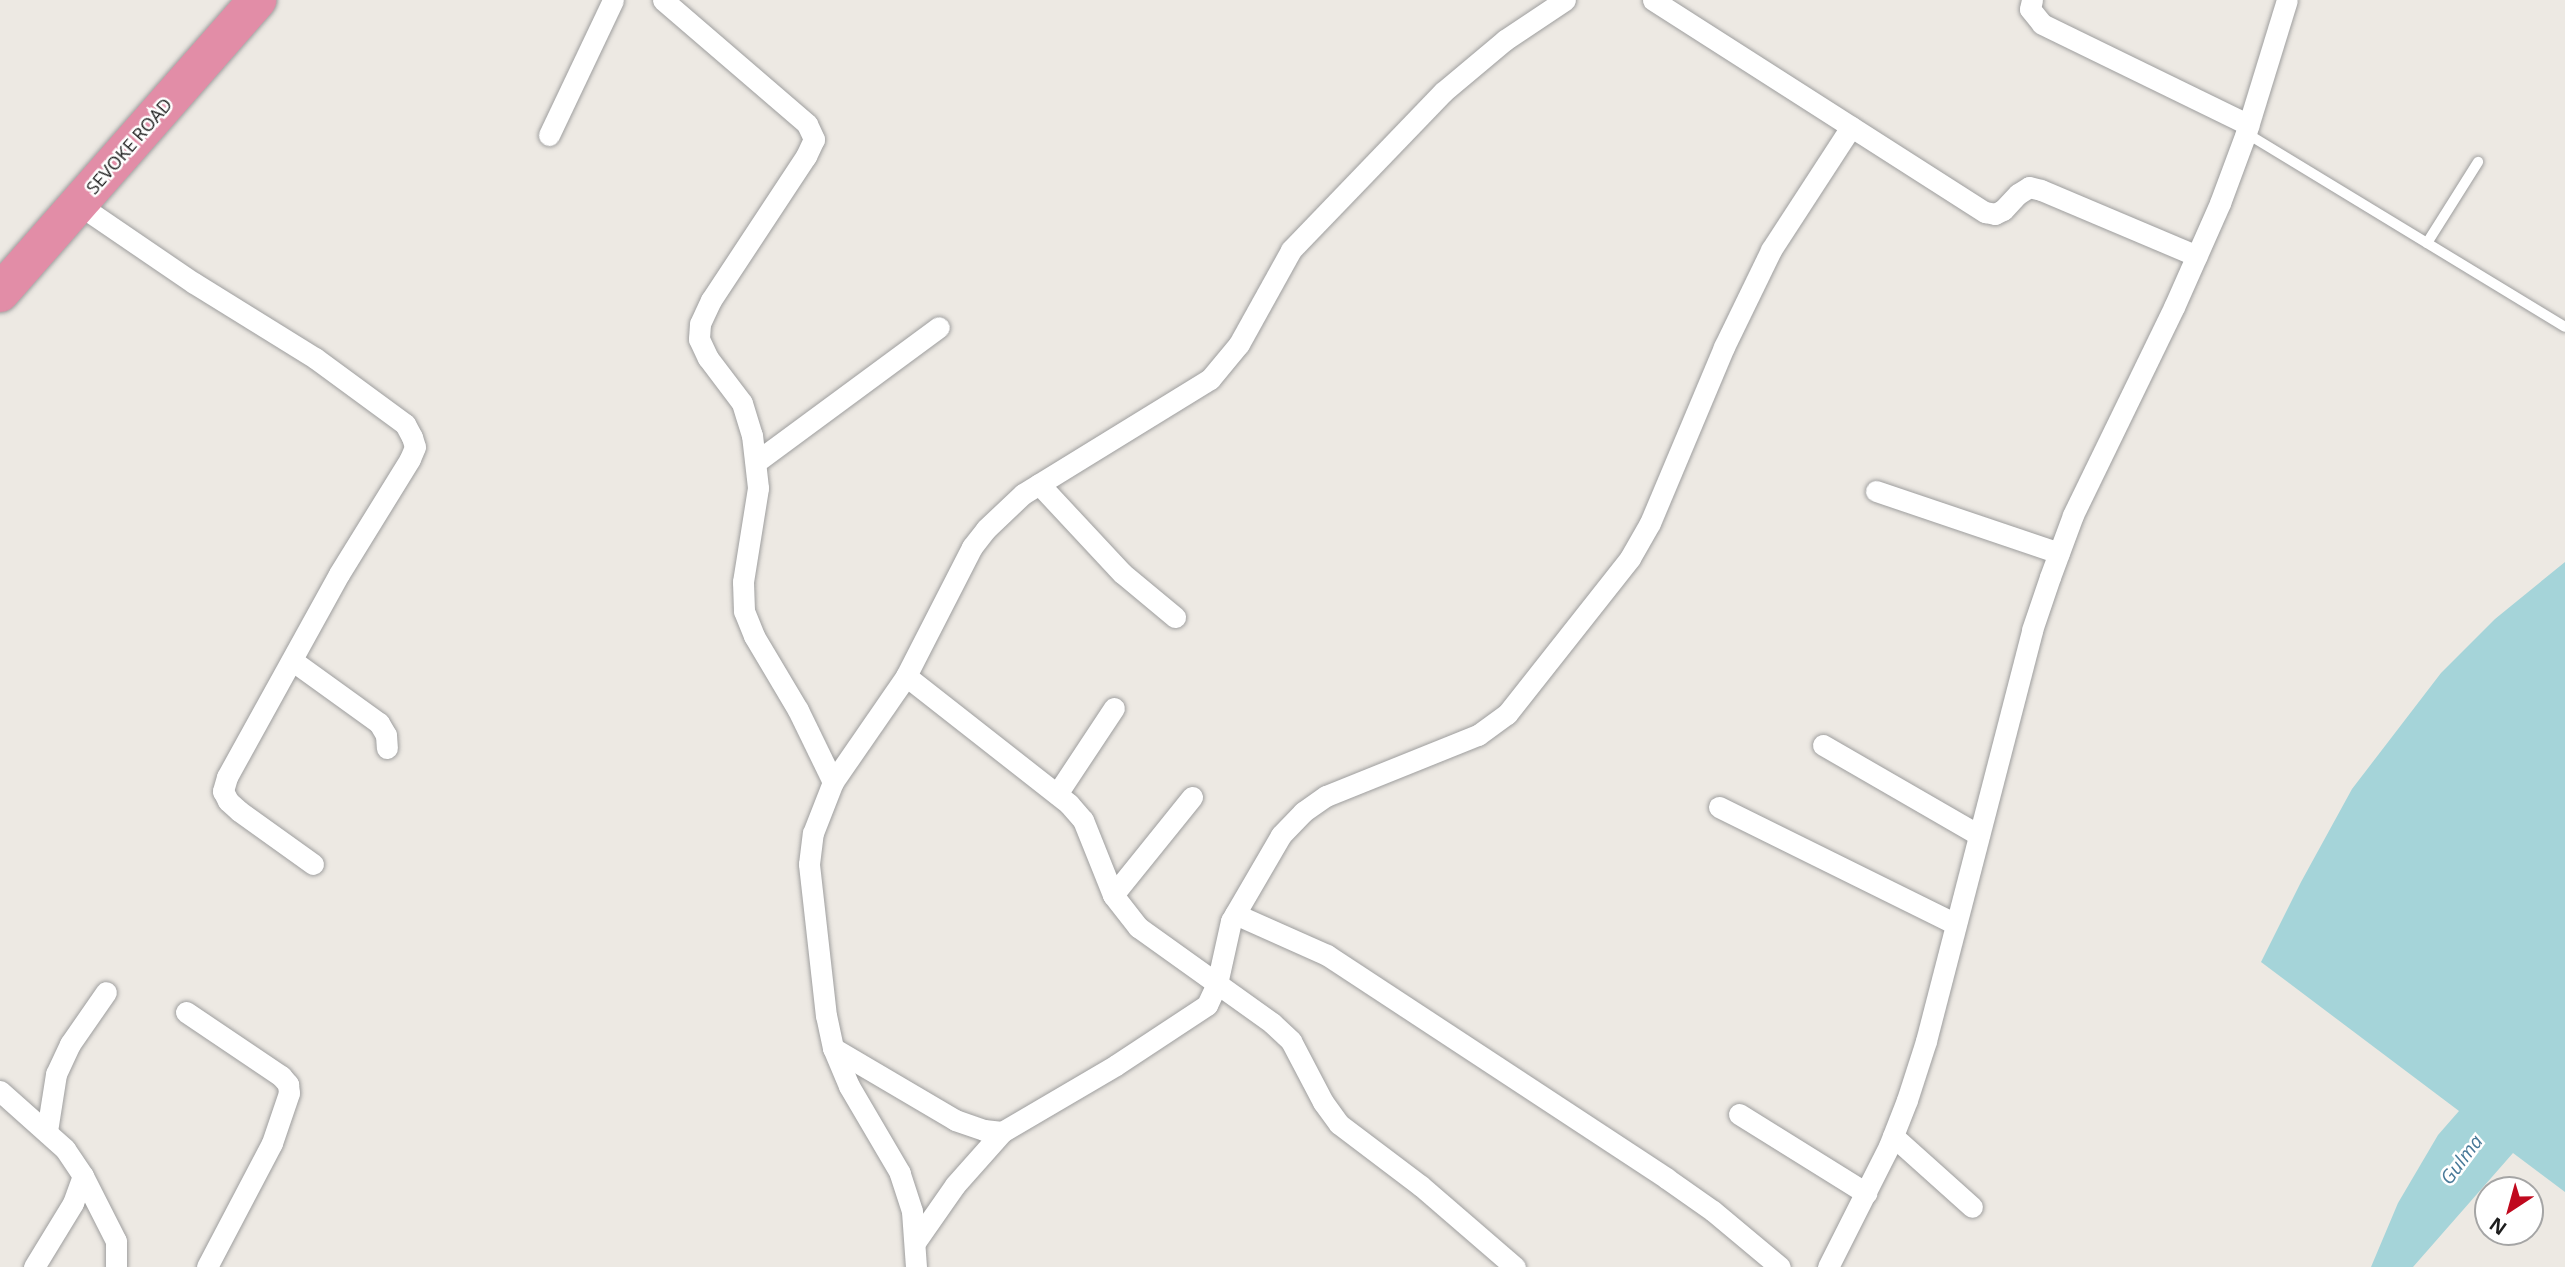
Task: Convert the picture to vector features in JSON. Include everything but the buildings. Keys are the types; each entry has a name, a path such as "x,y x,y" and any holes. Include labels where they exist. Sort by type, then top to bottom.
{"highway":[{"name":"SEVOKE ROAD","path":"0,293 257,0"}],"street":[{"path":"549,135 613,0"},
{"path":"663,0 807,124 814,139 806,156 711,300 700,324 699,339 708,358 742,404 756,463 758,488 743,582 744,611 754,636 798,710 833,782"},
{"path":"916,1267 912,1210 900,1173 849,1086 833,1048 817,952 809,864 813,833 833,782 906,676 972,547 1001,513 1039,484 1210,379 1240,344 1291,250 1443,92 1505,40 1565,0"},
{"path":"1653,0 1985,212 1995,214 2003,210 2029,187 2197,256"},
{"path":"2032,0 2031,9 2042,24 2248,129"},
{"path":"1828,1267 1893,1136 1926,1041 2032,631 2059,553 2084,492 2197,256 2248,129 2287,0"},
{"path":"916,1241 955,1185 1002,1132 1116,1065 1208,1006 1217,984 1225,940 1235,914 1281,835 1303,812 1326,796 1362,779 1478,735 1507,714 1526,693 1630,558 1650,523 1724,347 1771,250 1851,127"},
{"path":"78,204 194,283 315,358 405,424 412,437 415,447 410,459 339,575 227,778 223,791 228,801 239,811 313,864"},
{"path":"756,463 939,327"},
{"path":"1039,484 1122,573 1175,617"},
{"path":"1876,491 2059,553"},
{"path":"293,661 379,723 386,734 387,748"},
{"path":"906,676 1057,794 1083,820 1113,895 1138,927 1272,1023 1291,1041 1323,1101 1339,1124 1421,1186 1515,1267"},
{"path":"1057,794 1114,708"},
{"path":"1823,746 1979,835"},
{"path":"1113,895 1192,797"},
{"path":"1720,807 1956,925"},
{"path":"1235,914 1327,955 1666,1178 1713,1212 1780,1267"},
{"path":"47,1131 56,1074 70,1044 106,992"},
{"path":"187,1012 281,1076 288,1084 289,1093 272,1143 207,1267"},
{"path":"833,1048 955,1120 984,1130 1002,1132"},
{"path":"0,1091 65,1149 83,1177 116,1241 116,1267"},
{"path":"1739,1114 1866,1193"},
{"path":"1893,1136 1972,1207"},
{"path":"34,1267 73,1203 83,1177"}],"lane":[{"path":"2248,129 2565,327"},
{"path":"2427,243 2478,163"}],"water":[{"name":"Gulma","path":"2565,562 2565,1192 2513,1153 2493,1176 2474,1176 2474,1197 2413,1267 2371,1267 2398,1203 2438,1135 2459,1111 2261,962 2352,789 2441,673 2495,619"}]}
